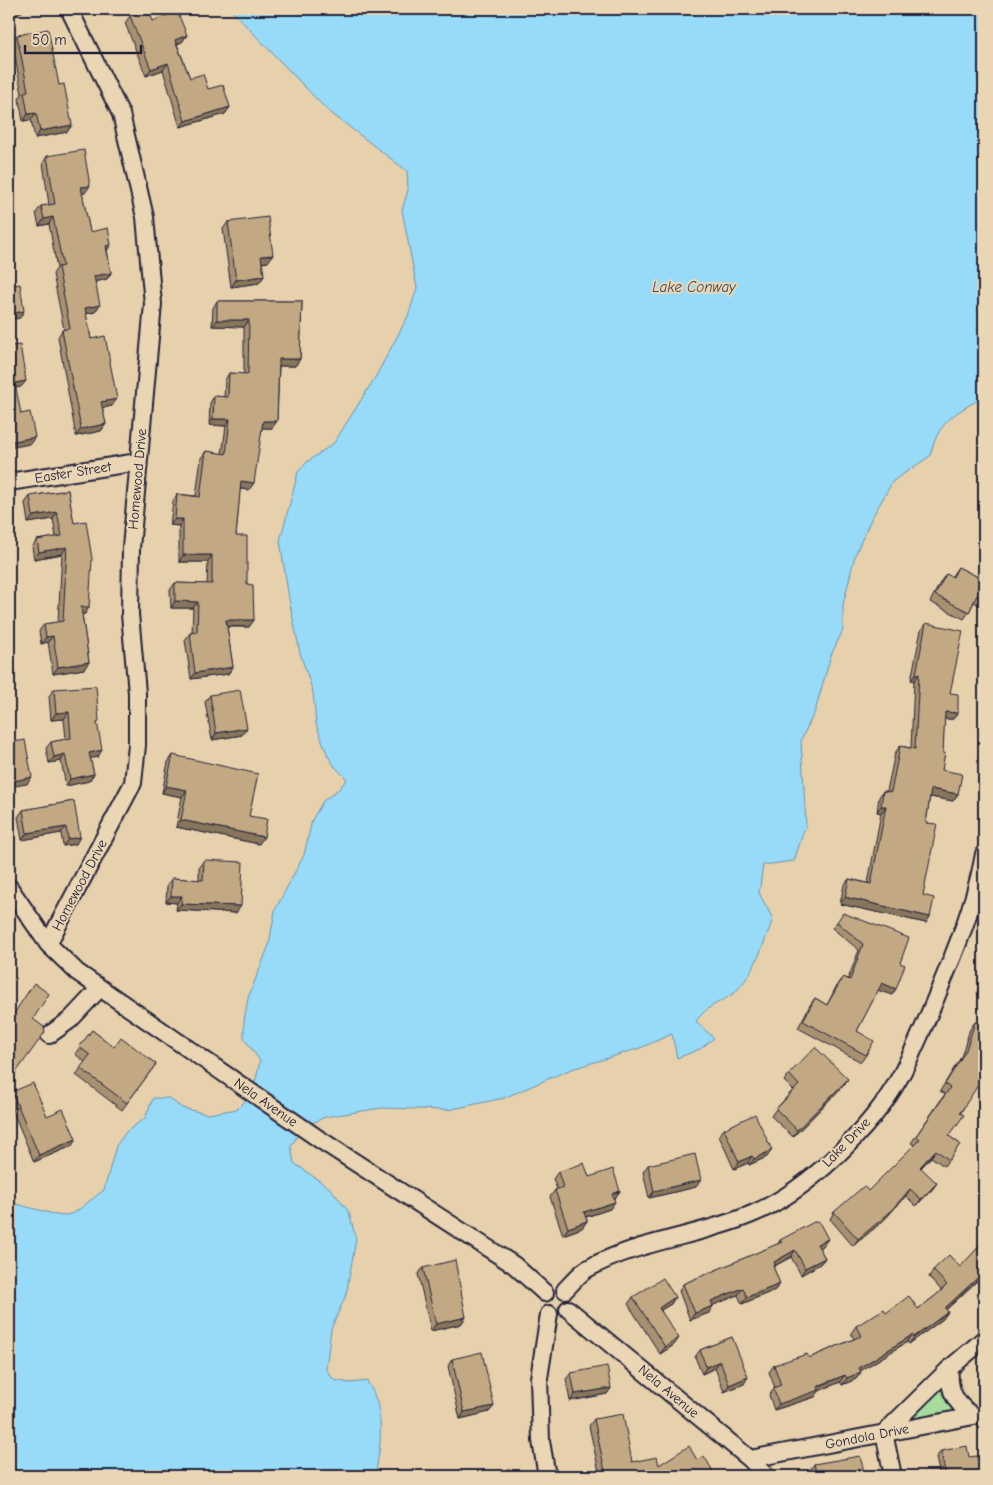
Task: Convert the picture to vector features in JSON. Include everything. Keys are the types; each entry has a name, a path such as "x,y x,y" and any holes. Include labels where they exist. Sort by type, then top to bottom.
{"street":[{"name":"Homewood Drive","path":"48,944 133,784 137,745 137,693 130,595 138,462 153,304 145,216 121,114 69,9"},
{"name":"Easter Street","path":"9,482 138,462"},
{"name":"Lake Drive","path":"565,1290 586,1270 627,1252 663,1239 710,1229 753,1214 794,1192 865,1125 899,1078 929,1016 960,941 984,854"},
{"name":"Nela Avenue","path":"9,887 48,944 77,972 319,1139 514,1265 545,1293"},
{"path":"49,1035 70,1020 100,988"},
{"path":"557,1287 565,1290 570,1297 568,1309 558,1316 549,1314 543,1306 545,1293 557,1287"},
{"name":"Nela Avenue","path":"568,1309 750,1459 766,1476"},
{"path":"547,1476 541,1441 539,1378 549,1314"},
{"path":"893,1476 884,1433 950,1368 984,1339"},
{"path":"950,1368 949,1383 952,1396 961,1408 979,1415"},
{"name":"Gondola Drive","path":"750,1459 979,1415"}],"green space":[{"path":"943,1385 955,1413 902,1424"}],"water":[{"name":"Lake Conway","path":"230,9 984,9 984,397 964,408 949,420 933,444 930,456 893,481 871,519 855,555 843,605 843,630 831,655 815,711 801,740 806,824 794,861 763,865 759,893 773,919 759,956 750,973 733,994 705,1011 696,1022 714,1038 700,1049 677,1058 672,1034 640,1048 569,1070 504,1098 448,1110 381,1108 325,1117 302,1128 291,1146 294,1163 331,1189 349,1212 356,1239 346,1295 331,1329 326,1369 334,1380 350,1383 367,1381 373,1392 377,1403 380,1427 379,1452 375,1476 9,1476 9,1202 61,1216 74,1213 104,1190 116,1146 126,1132 145,1118 153,1098 169,1098 182,1108 208,1114 237,1109 246,1100 256,1079 260,1061 244,1038 244,1021 248,998 269,945 275,910 304,855 312,820 323,801 339,789 347,779 335,767 328,756 316,724 313,692 300,653 280,541 298,472 307,462 334,443 376,376 408,316 417,288 402,210 408,190 407,171 327,110"}],"building":[{"path":"9,9 19,9 9,14"},
{"path":"148,9 153,21 177,11 187,35 175,40 190,78 203,74 208,89 223,85 230,107 185,121 168,63 151,69 130,16"},
{"path":"48,29 59,85 64,84 72,125 40,131 36,113 28,114 24,92 28,91 17,35"},
{"path":"84,150 90,186 81,187 90,232 108,228 111,245 106,246 111,273 94,276 100,305 85,308 91,339 105,336 117,399 101,402 106,424 81,429 62,330 70,328 58,267 63,266 53,217 44,219 41,206 55,204 47,156"},
{"path":"268,217 273,255 261,256 264,276 236,280 228,222"},
{"path":"9,253 15,285 20,284 24,311 9,314"},
{"path":"217,301 302,301 300,359 279,359 277,421 263,421 254,483 241,481 236,536 247,536 247,584 253,585 254,620 226,620 233,667 195,673 190,633 197,632 198,602 175,601 175,583 212,584 212,555 183,555 183,519 175,519 177,494 200,497 206,451 226,454 230,419 213,419 214,396 228,397 229,373 248,374 249,320 217,320"},
{"path":"9,329 12,346 20,345 26,381 15,383 21,414 30,412 35,437 9,442"},
{"path":"68,490 74,523 86,521 92,559 89,607 81,607 89,662 58,667 53,636 46,637 44,624 63,621 67,547 39,552 37,540 62,536 57,512 33,516 30,496"},
{"path":"958,567 984,580 984,598 977,595 969,612 935,595 946,574 953,577"},
{"path":"926,623 963,631 950,693 958,694 958,713 945,712 943,753 945,753 942,770 962,774 958,794 931,789 926,823 937,824 923,895 934,898 930,917 845,897 849,879 871,884 886,806 881,806 883,791 891,792 900,746 915,749 919,674 916,674"},
{"path":"96,686 99,721 97,722 102,750 89,753 94,774 70,779 65,754 54,757 51,742 71,738 69,712 56,713 54,689"},
{"path":"240,690 247,728 216,733 210,695"},
{"path":"25,740 32,777 9,782 9,743"},
{"path":"173,755 258,774 249,816 267,819 264,837 181,820 187,790 166,786"},
{"path":"74,801 80,837 68,839 66,827 27,833 23,810"},
{"path":"204,860 243,862 241,906 181,904 182,896 171,896 172,878 203,880"},
{"path":"843,913 909,938 900,963 905,965 896,989 882,983 857,1031 874,1041 866,1055 803,1021 815,998 827,1005 843,977 850,980 863,944 837,922"},
{"path":"34,983 49,994 33,1019 44,1027 45,1032 9,1082 9,1017 11,1018"},
{"path":"984,1017 984,1068 981,1073 984,1076 960,1113 964,1115 949,1136 960,1144 949,1160 936,1150 920,1167 937,1183 921,1199 910,1189 888,1214 858,1239 834,1212 864,1186 868,1191 920,1139 916,1136 950,1088 945,1084 966,1050 975,1022 982,1024"},
{"path":"92,1030 114,1047 121,1037 156,1064 127,1103 80,1068 90,1055 79,1047"},
{"path":"815,1047 848,1079 797,1130 776,1109 799,1085 789,1074"},
{"path":"33,1083 47,1116 63,1109 76,1139 39,1155 12,1092"},
{"path":"755,1114 772,1150 754,1159 752,1156 739,1162 724,1129"},
{"path":"695,1154 701,1180 654,1191 648,1165"},
{"path":"584,1163 589,1177 613,1169 620,1191 612,1194 615,1202 584,1212 587,1221 568,1228 555,1190 563,1187 558,1172"},
{"path":"814,1222 819,1222 828,1239 817,1244 825,1258 805,1268 795,1250 774,1262 775,1265 773,1266 780,1284 747,1297 743,1288 711,1301 713,1306 695,1313 683,1284 782,1242 780,1240"},
{"path":"984,1241 984,1272 945,1308 948,1312 914,1337 912,1335 859,1368 861,1372 847,1378 845,1375 818,1386 819,1390 779,1404 773,1388 781,1385 774,1365 807,1354 809,1358 861,1336 856,1326 884,1309 886,1313 909,1296 918,1309 947,1285 933,1270 949,1255 960,1267"},
{"path":"455,1260 466,1317 436,1324 423,1268"},
{"path":"663,1278 675,1297 659,1308 679,1338 665,1347 633,1297"},
{"path":"732,1337 748,1377 729,1385 720,1361 706,1367 700,1350"},
{"path":"482,1352 494,1406 464,1412 452,1359"},
{"path":"607,1366 611,1388 575,1394 571,1373"},
{"path":"623,1414 632,1462 657,1457 659,1465 689,1446 697,1460 704,1456 716,1476 675,1476 674,1474 663,1476 606,1476 594,1419"},
{"path":"967,1446 969,1457 977,1456 981,1476 946,1476 941,1451"},
{"path":"860,1456 865,1476 817,1476 814,1464"}]}
